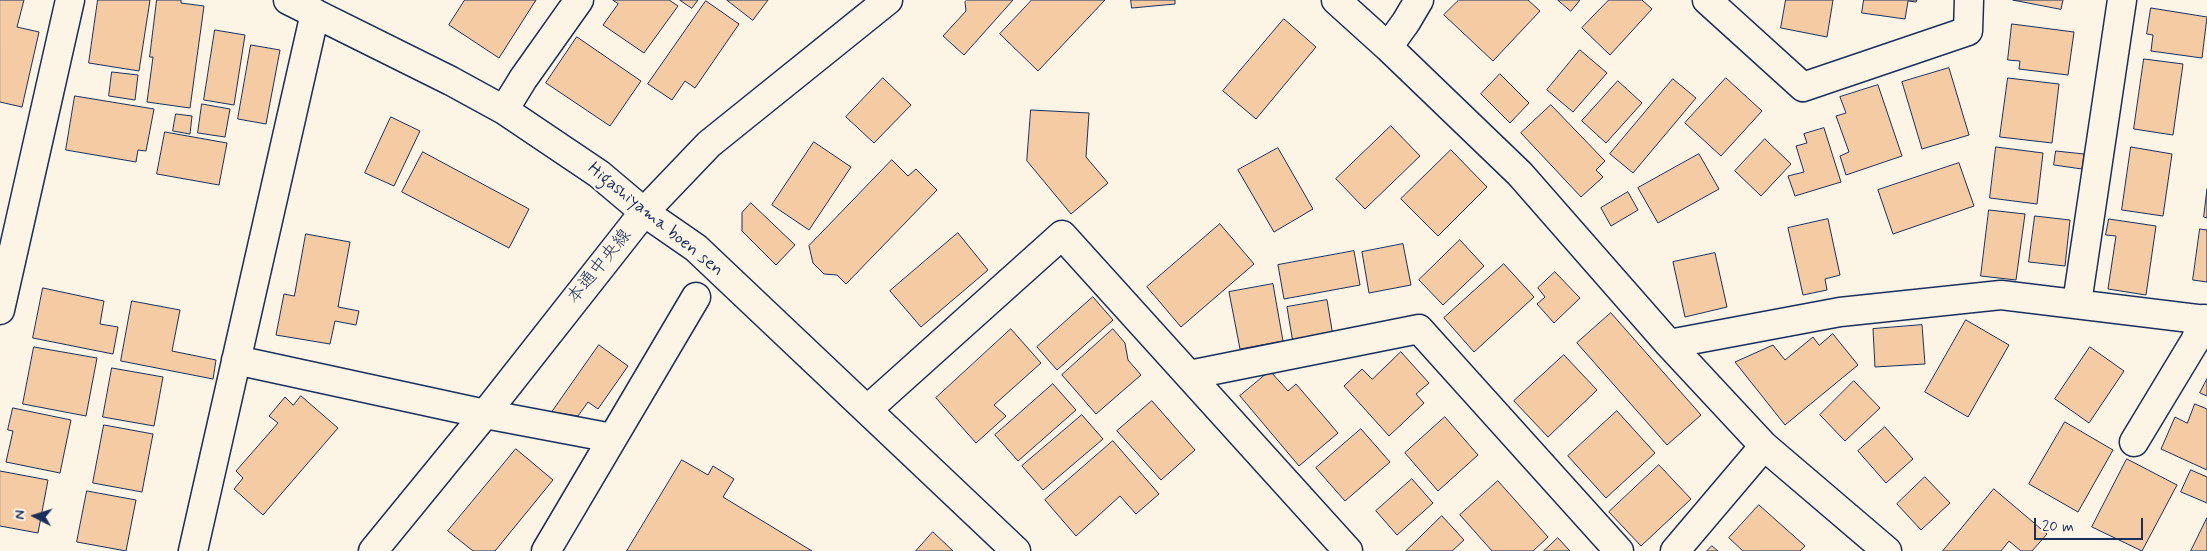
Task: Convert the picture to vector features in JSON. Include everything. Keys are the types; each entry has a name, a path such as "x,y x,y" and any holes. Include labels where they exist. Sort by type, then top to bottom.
{"street":[{"path":"0,310 70,0"},
{"name":"Higashiyama boen sen","path":"288,0 451,81 504,110 600,174 644,212 696,248 1016,551"},
{"path":"504,110 523,79 579,0"},
{"name":"本通中央線","path":"373,551 485,414 644,212 710,144 888,0"},
{"path":"1336,0 1388,47 1520,174 1668,344 1764,446 1887,551"},
{"path":"1388,47 1419,0"},
{"path":"1707,0 1803,87 1968,31 1969,0"},
{"path":"2077,303 2122,0"},
{"path":"193,551 315,13"},
{"path":"867,410 1062,235 1348,551"},
{"path":"1668,344 1840,312 2001,295 2206,320 2134,442"},
{"path":"546,551 696,297"},
{"path":"1189,375 1419,329 1619,551"},
{"path":"236,360 485,414 612,438"},
{"path":"1675,551 1764,446"}],"building":[{"path":"0,0 24,0 17,27 39,32 22,107 0,102"},
{"path":"98,0 150,0 139,71 89,63"},
{"path":"157,0 181,0 181,3 204,6 190,108 147,102 153,57 150,57"},
{"path":"465,0 536,0 499,58 449,25"},
{"path":"613,0 669,0 678,6 644,53 603,25 618,4"},
{"path":"680,0 698,0 692,8"},
{"path":"727,0 768,0 753,20"},
{"path":"967,0 1013,0 964,55 943,36 966,11 965,2"},
{"path":"1032,0 1105,0 1038,71 1000,34"},
{"path":"1131,0 1175,0 1175,4 1132,8"},
{"path":"1459,0 1528,0 1540,11 1493,61 1444,15"},
{"path":"1558,0 1580,0 1571,11"},
{"path":"1609,0 1642,0 1652,9 1610,55 1582,28"},
{"path":"1786,0 1833,0 1827,37 1781,28"},
{"path":"1864,0 1917,0 1916,2 1908,1 1905,19 1862,13"},
{"path":"2013,0 2063,0 2061,9"},
{"path":"706,1 739,24 695,88 685,81 672,100 648,84"},
{"path":"2151,8 2207,17 2202,58 2151,51 2153,35 2147,34"},
{"path":"1284,19 1316,47 1256,119 1223,91"},
{"path":"2012,24 2074,32 2068,75 2019,69 2020,61 2008,60"},
{"path":"215,30 245,35 234,105 204,100"},
{"path":"577,37 641,81 610,126 546,83"},
{"path":"251,45 280,50 266,124 238,119"},
{"path":"1580,50 1607,73 1573,112 1547,90"},
{"path":"2144,59 2183,64 2173,135 2134,129"},
{"path":"1949,68 1969,135 1922,149 1902,82"},
{"path":"112,72 138,75 135,100 109,96"},
{"path":"1500,74 1529,103 1510,123 1481,94"},
{"path":"883,78 911,105 874,143 846,117"},
{"path":"1726,78 1762,111 1721,156 1685,123"},
{"path":"2008,78 2059,84 2052,143 2000,137"},
{"path":"1673,79 1696,98 1633,173 1610,154"},
{"path":"1618,81 1642,103 1606,143 1582,121"},
{"path":"1878,85 1902,156 1846,175 1840,156 1849,152 1836,116 1846,113 1840,97"},
{"path":"75,96 154,109 146,151 138,150 136,162 66,150"},
{"path":"202,104 230,109 225,137 198,133"},
{"path":"1551,105 1605,161 1596,170 1603,177 1581,197 1521,133"},
{"path":"1031,110 1089,113 1086,157 1108,183 1071,214 1027,161"},
{"path":"176,114 192,116 190,134 173,131"},
{"path":"391,117 420,131 394,186 365,173"},
{"path":"1391,126 1420,156 1365,209 1336,179"},
{"path":"1824,128 1841,182 1795,196 1788,176 1804,172 1796,146 1807,143 1804,134"},
{"path":"165,132 227,143 219,185 157,174"},
{"path":"1765,139 1791,164 1761,196 1735,171"},
{"path":"814,142 851,167 809,230 772,205"},
{"path":"1996,147 2043,153 2037,204 1990,198"},
{"path":"2131,147 2172,154 2163,216 2122,210"},
{"path":"1278,148 1313,209 1274,232 1238,170"},
{"path":"1451,150 1487,187 1438,236 1401,199"},
{"path":"2056,151 2084,154 2082,169 2054,165"},
{"path":"423,152 529,209 509,248 402,192"},
{"path":"1699,154 1719,189 1658,223 1638,188"},
{"path":"892,160 908,176 916,169 937,190 846,284 837,275 824,274 813,263 809,246"},
{"path":"1959,163 1974,206 1893,234 1878,190"},
{"path":"2207,189 2207,218 2204,217"},
{"path":"1628,192 1638,210 1611,226 1601,208"},
{"path":"751,203 795,245 776,265 742,231 742,213"},
{"path":"1989,210 2025,214 2016,280 1981,276"},
{"path":"2035,216 2070,220 2065,266 2029,262"},
{"path":"1828,219 1840,275 1825,279 1827,290 1803,295 1788,228"},
{"path":"2109,219 2156,226 2146,295 2108,289 2116,236 2106,235"},
{"path":"1220,224 1254,264 1181,327 1147,287"},
{"path":"2200,229 2207,230 2207,282 2193,280"},
{"path":"958,233 988,270 921,327 890,291"},
{"path":"306,234 350,242 338,307 359,311 356,325 335,321 330,344 276,335 284,294 294,296"},
{"path":"1460,240 1484,266 1443,305 1419,280"},
{"path":"1403,244 1411,285 1369,293 1362,252"},
{"path":"1354,251 1360,285 1284,299 1278,265"},
{"path":"1715,253 1727,307 1685,317 1673,262"},
{"path":"1504,264 1534,297 1474,352 1444,318"},
{"path":"1555,272 1580,298 1554,323 1537,304 1545,297 1538,288"},
{"path":"1273,284 1283,341 1240,349 1229,292"},
{"path":"43,288 104,301 100,324 118,327 113,354 33,338"},
{"path":"1093,297 1113,320 1057,370 1037,347"},
{"path":"1327,300 1333,336 1293,343 1287,307"},
{"path":"132,301 180,310 172,351 216,360 213,379 121,361"},
{"path":"1611,313 1701,415 1667,445 1577,343"},
{"path":"1966,320 2009,345 1968,417 1925,392"},
{"path":"1922,325 1925,364 1875,367 1873,329"},
{"path":"1011,329 1041,363 994,405 1006,416 976,443 936,398"},
{"path":"1113,329 1125,343 1128,360 1141,375 1096,414 1062,375"},
{"path":"1833,334 1858,365 1785,425 1735,362 1773,345 1785,360 1813,337 1819,345"},
{"path":"599,345 628,366 598,409 588,402 578,416 552,412"},
{"path":"34,347 97,358 86,416 23,404"},
{"path":"2090,347 2124,371 2089,423 2055,399"},
{"path":"1401,352 1429,383 1416,394 1424,403 1389,436 1344,386 1362,369 1372,379"},
{"path":"1564,355 1597,390 1548,437 1514,401"},
{"path":"112,368 163,377 154,426 103,417"},
{"path":"1270,371 1288,391 1296,384 1338,433 1299,466 1240,396"},
{"path":"2207,379 2207,396 2200,393"},
{"path":"1854,381 1880,408 1845,441 1820,415"},
{"path":"1053,384 1076,410 1018,461 995,435"},
{"path":"301,396 338,428 263,515 234,489 243,478 236,471 278,423 269,416 285,397 293,405"},
{"path":"1152,401 1195,450 1161,480 1117,431"},
{"path":"2195,404 2207,409 2207,470 2161,449 2175,417 2187,423"},
{"path":"13,408 71,420 60,473 6,462 13,431 8,430"},
{"path":"1617,411 1655,453 1606,498 1568,456"},
{"path":"1082,415 1103,439 1043,490 1022,466"},
{"path":"1445,417 1478,455 1438,491 1405,453"},
{"path":"2065,422 2113,450 2078,512 2029,484"},
{"path":"104,425 153,434 142,492 93,483"},
{"path":"1885,427 1913,459 1886,483 1858,451"},
{"path":"1361,429 1390,462 1345,501 1316,468"},
{"path":"1113,441 1159,494 1136,514 1120,496 1076,536 1045,500"},
{"path":"516,449 553,480 495,551 473,551 448,531"},
{"path":"2127,459 2177,485 2142,551 2092,527"},
{"path":"682,460 708,475 713,466 734,479 723,497 812,551 627,551"},
{"path":"1659,465 1691,499 1641,546 1609,512"},
{"path":"2191,470 2207,477 2207,503 2181,492"},
{"path":"0,471 48,480 38,533 0,526"},
{"path":"1925,477 1950,503 1921,530 1897,504"},
{"path":"1412,479 1433,503 1397,535 1376,511"},
{"path":"1498,481 1548,537 1533,551 1492,551 1460,515"},
{"path":"1994,489 2047,534 2032,551 2021,551 2009,541 2001,551 1943,551"},
{"path":"87,491 136,500 126,551 77,542"},
{"path":"1759,505 1805,546 1800,551 1743,551 1729,538"},
{"path":"1442,516 1464,540 1452,551 1406,551"},
{"path":"2207,518 2207,551 2191,551"},
{"path":"933,532 953,551 916,551"},
{"path":"1558,538 1570,551 1544,551"},
{"path":"1712,546 1718,551 1707,551"}]}
